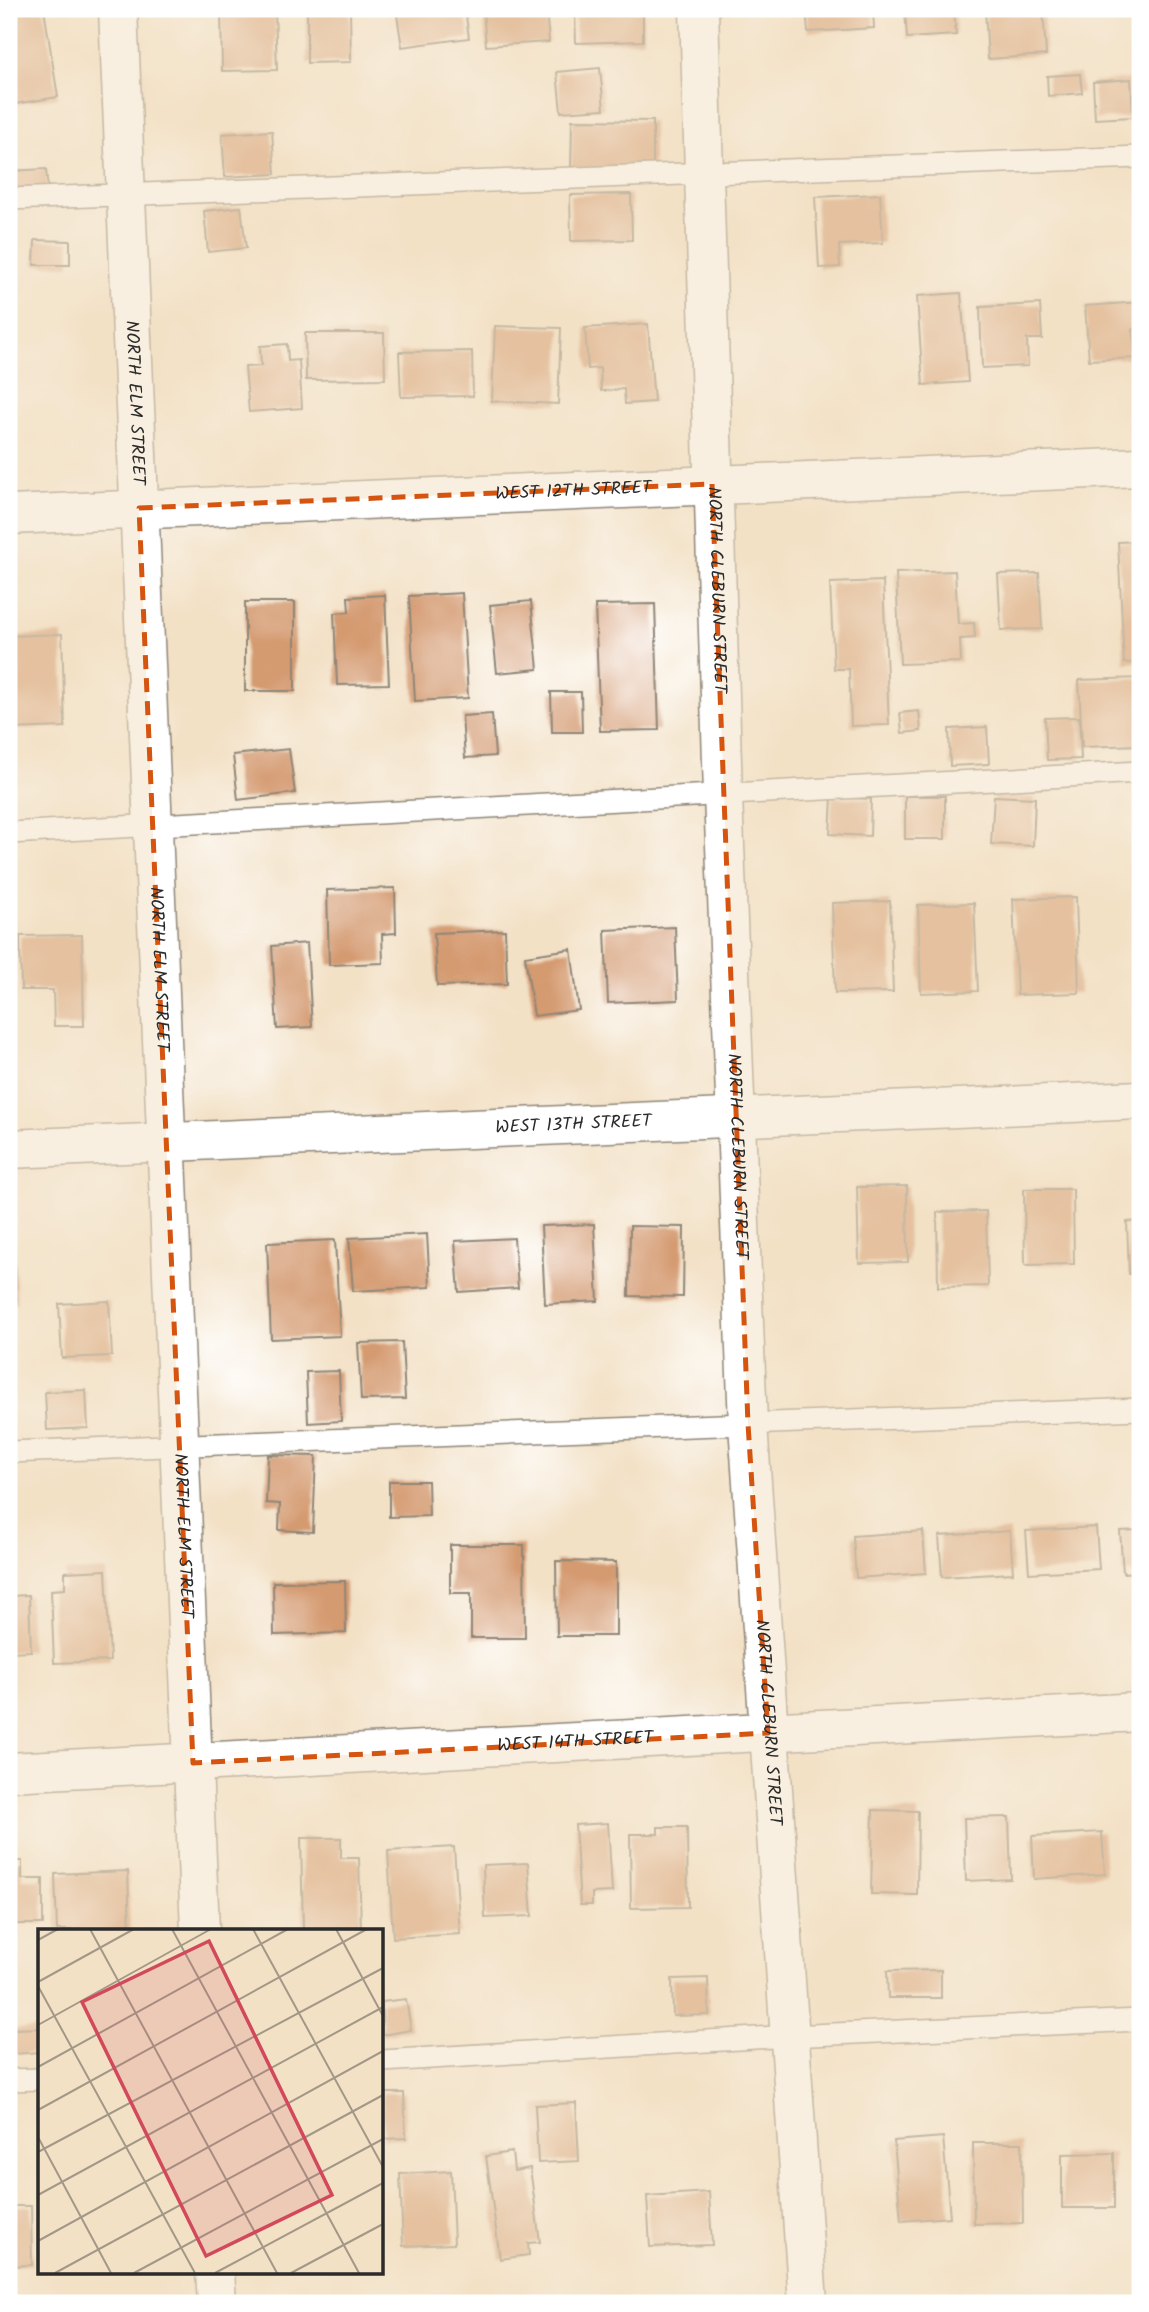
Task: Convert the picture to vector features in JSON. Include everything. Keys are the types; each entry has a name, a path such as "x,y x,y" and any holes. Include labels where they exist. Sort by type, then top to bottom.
{"street":[{"name":"NORTH ELM STREET","path":"118,9 200,1929"},
{"name":"NORTH CLEBURN STREET","path":"699,9 712,484 748,1424 808,2303"},
{"name":"WEST 12TH STREET","path":"9,515 1140,467"},
{"name":"WEST 13TH STREET","path":"9,1149 1140,1100"},
{"name":"WEST 14TH STREET","path":"9,1772 1140,1712"},
{"path":"215,2274 217,2303"}],"lane":[{"path":"9,200 1140,157"},
{"path":"9,833 1140,772"},
{"path":"9,1452 1140,1409"},
{"path":"383,2061 789,2036 1140,2020"},
{"path":"9,2081 38,2079"}],"highlighted area":[{"path":"712,484 748,1424 768,1733 193,1763 139,508"}],"building":[{"path":"44,9 58,97 9,105 9,11"},
{"path":"221,9 275,9 277,70 222,71"},
{"path":"307,9 350,9 351,62 307,63"},
{"path":"396,9 465,9 469,38 402,47"},
{"path":"483,9 546,9 549,42 486,46"},
{"path":"575,9 643,9 643,41 576,43"},
{"path":"806,9 873,9 874,28 808,32"},
{"path":"905,9 954,9 956,35 907,38"},
{"path":"985,9 1043,9 1046,55 988,59"},
{"path":"600,68 604,109 561,112 557,72"},
{"path":"1080,74 1082,93 1048,96 1047,76"},
{"path":"1131,79 1133,117 1095,119 1093,82"},
{"path":"572,120 653,121 653,168 571,168"},
{"path":"272,131 275,174 225,177 222,134"},
{"path":"46,169 48,191 11,193 9,171"},
{"path":"631,194 632,240 571,241 570,195"},
{"path":"880,194 883,243 839,245 840,267 819,268 815,197"},
{"path":"241,207 246,248 208,252 204,211"},
{"path":"35,240 70,241 70,265 34,265"},
{"path":"961,293 968,382 923,385 917,296"},
{"path":"1140,302 1140,328 1133,329 1135,358 1089,360 1085,306"},
{"path":"1040,304 1042,339 1027,339 1028,366 982,368 980,307"},
{"path":"648,324 654,402 625,404 624,389 601,391 600,368 588,369 585,328"},
{"path":"495,326 561,328 558,404 492,401"},
{"path":"305,333 384,333 385,379 306,380"},
{"path":"287,344 288,361 299,360 302,408 249,412 245,367 261,366 260,346"},
{"path":"472,351 473,396 401,397 399,352"},
{"path":"1140,541 1140,662 1124,663 1118,542"},
{"path":"955,571 958,624 974,623 975,638 960,639 961,662 900,664 896,573"},
{"path":"1039,573 1042,629 1001,630 998,574"},
{"path":"883,581 889,725 851,726 849,669 834,669 830,583"},
{"path":"462,593 468,698 415,701 409,596"},
{"path":"385,595 389,684 337,685 334,613 349,612 348,597"},
{"path":"531,601 538,669 497,673 490,605"},
{"path":"245,602 295,602 295,691 245,691"},
{"path":"655,604 659,730 600,731 595,605"},
{"path":"62,634 65,727 9,729 9,636"},
{"path":"1140,678 1140,745 1082,747 1079,680"},
{"path":"551,692 581,692 582,732 552,732"},
{"path":"919,711 921,731 902,733 900,713"},
{"path":"492,714 495,756 465,758 462,716"},
{"path":"1079,717 1081,759 1047,760 1045,718"},
{"path":"987,727 989,764 950,766 949,729"},
{"path":"289,749 295,793 238,800 233,755"},
{"path":"905,796 945,796 945,839 905,839"},
{"path":"994,796 1035,798 1033,846 991,844"},
{"path":"832,797 871,799 870,836 830,834"},
{"path":"395,888 396,933 382,934 383,963 329,965 327,890"},
{"path":"1076,897 1079,993 1017,995 1013,899"},
{"path":"890,901 893,992 835,993 832,903"},
{"path":"974,903 978,991 921,993 918,905"},
{"path":"675,927 678,1000 608,1003 605,930"},
{"path":"505,930 507,984 437,986 434,933"},
{"path":"82,935 84,1026 54,1026 53,990 21,990 20,936"},
{"path":"307,943 312,1027 277,1029 272,946"},
{"path":"571,949 579,1010 534,1016 525,956"},
{"path":"907,1186 908,1262 859,1263 857,1187"},
{"path":"1024,1189 1073,1189 1074,1264 1025,1265"},
{"path":"986,1211 988,1286 938,1287 937,1212"},
{"path":"1140,1221 1140,1274 1129,1274 1127,1222"},
{"path":"594,1224 598,1301 545,1304 541,1226"},
{"path":"630,1226 684,1227 683,1297 629,1296"},
{"path":"427,1234 430,1287 353,1291 349,1238"},
{"path":"514,1238 518,1288 459,1292 455,1241"},
{"path":"335,1240 340,1336 271,1339 267,1243"},
{"path":"9,1241 14,1241 17,1304 9,1304"},
{"path":"109,1301 112,1356 62,1358 59,1304"},
{"path":"402,1342 405,1399 361,1400 358,1343"},
{"path":"339,1371 341,1421 308,1423 306,1372"},
{"path":"86,1390 88,1428 47,1430 45,1392"},
{"path":"268,1455 316,1456 313,1532 279,1530 280,1504 266,1503"},
{"path":"389,1481 428,1481 429,1516 389,1517"},
{"path":"1096,1527 1099,1569 1029,1573 1026,1531"},
{"path":"1140,1530 1140,1572 1123,1573 1120,1531"},
{"path":"923,1531 926,1573 856,1578 853,1536"},
{"path":"1010,1531 1013,1573 942,1577 939,1536"},
{"path":"450,1545 524,1545 525,1638 471,1638 471,1593 450,1593"},
{"path":"556,1561 616,1562 616,1636 557,1636"},
{"path":"106,1570 110,1661 54,1663 51,1590 65,1589 65,1572"},
{"path":"345,1581 346,1633 274,1635 273,1582"},
{"path":"29,1595 31,1651 9,1652 9,1596"},
{"path":"873,1810 918,1811 917,1895 871,1894"},
{"path":"1009,1817 1011,1879 966,1881 964,1818"},
{"path":"608,1823 612,1892 592,1893 592,1905 580,1905 575,1825"},
{"path":"658,1827 687,1827 688,1907 631,1908 630,1834 658,1834"},
{"path":"1102,1832 1105,1874 1034,1879 1032,1836"},
{"path":"301,1838 341,1838 341,1858 359,1858 361,1929 303,1929"},
{"path":"454,1847 460,1934 393,1938 388,1851"},
{"path":"9,1861 22,1861 22,1879 43,1879 43,1924 9,1924"},
{"path":"528,1863 532,1916 485,1918 483,1865"},
{"path":"128,1871 130,1929 57,1929 55,1874"},
{"path":"941,1970 941,1998 888,1998 887,1971"},
{"path":"708,1978 709,2015 673,2016 672,1979"},
{"path":"406,1999 411,2030 383,2035 383,2002"},
{"path":"38,2028 38,2052 14,2054 13,2029"},
{"path":"383,2093 404,2093 406,2138 384,2139"},
{"path":"576,2103 579,2161 538,2163 535,2105"},
{"path":"943,2137 950,2217 901,2221 894,2141"},
{"path":"973,2143 1022,2143 1023,2223 974,2224"},
{"path":"512,2152 514,2171 530,2168 540,2242 528,2243 529,2255 500,2259 486,2156"},
{"path":"1114,2153 1114,2208 1062,2208 1062,2154"},
{"path":"451,2171 454,2244 403,2246 400,2174"},
{"path":"709,2192 712,2245 650,2247 647,2196"},
{"path":"9,2206 31,2206 32,2265 9,2266"}]}
